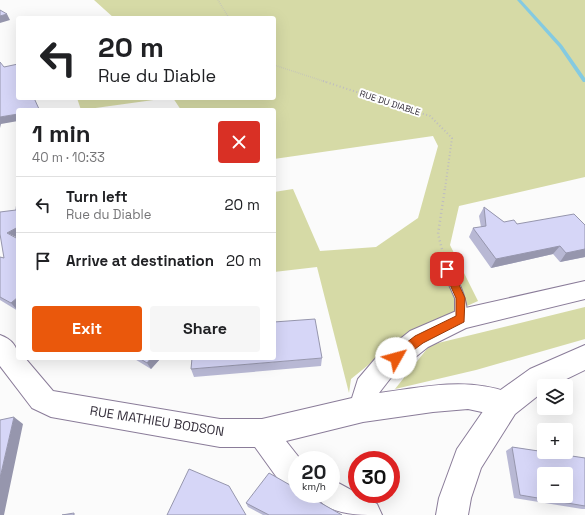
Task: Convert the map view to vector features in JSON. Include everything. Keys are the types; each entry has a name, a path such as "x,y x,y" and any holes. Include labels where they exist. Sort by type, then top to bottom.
{"street":[{"path":"363,409 367,388 384,367 419,340 461,319 585,290"},
{"name":"RUE MATHIEU BODSON","path":"0,346 41,399 51,404 220,432 262,433 363,409 433,399 468,396 505,404"},
{"path":"452,515 468,460 505,404 540,378 585,357"},
{"path":"262,433 288,469"},
{"path":"340,500 366,515"}],"lane":[{"path":"447,269 460,298 461,319"}],"path":[{"path":"218,0 228,16"},
{"name":"RUE DU DIABLE","path":"276,66 430,116 452,138 438,234"}],"green space":[{"path":"94,0 585,0 585,177 459,206 450,245 478,301 409,332 351,379 349,393 317,267 276,272 276,192 293,189 320,251 376,247 418,218 438,146 433,136 276,159 276,108 180,108 174,100 276,100 276,16 112,16"},
{"path":"78,100 154,100 96,108 80,108"},
{"path":"585,307 585,339 476,370 395,389 430,345"}],"building":[{"path":"0,10 7,14 0,16"},
{"path":"0,62 4,67 16,64 16,100 35,100 39,108 16,108 16,114 0,117"},
{"path":"484,207 504,222 514,220 517,224 574,214 585,225 585,249 566,253 560,246 496,259 473,228 486,226"},
{"path":"16,210 16,228 7,233 16,238 16,299 11,303 0,297 0,257 4,258 0,234 0,212"},
{"path":"315,319 322,358 191,369 192,360 276,360 276,322"},
{"path":"142,360 149,360 147,363"},
{"path":"14,417 0,478 0,420"},
{"path":"512,447 537,451 537,459 573,459 573,456 585,458 585,506 567,503 573,503 573,467 537,467 537,498 520,495"},
{"path":"189,469 229,486 246,515 167,515"},
{"path":"269,473 288,484 288,503 321,503 342,515 269,515 246,503"},
{"path":"74,513 74,515 62,515"}],"waterway":[{"path":"519,0 561,46 585,81"}],"route":[{"path":"396,358 419,340 461,319 460,298 447,269"}]}
